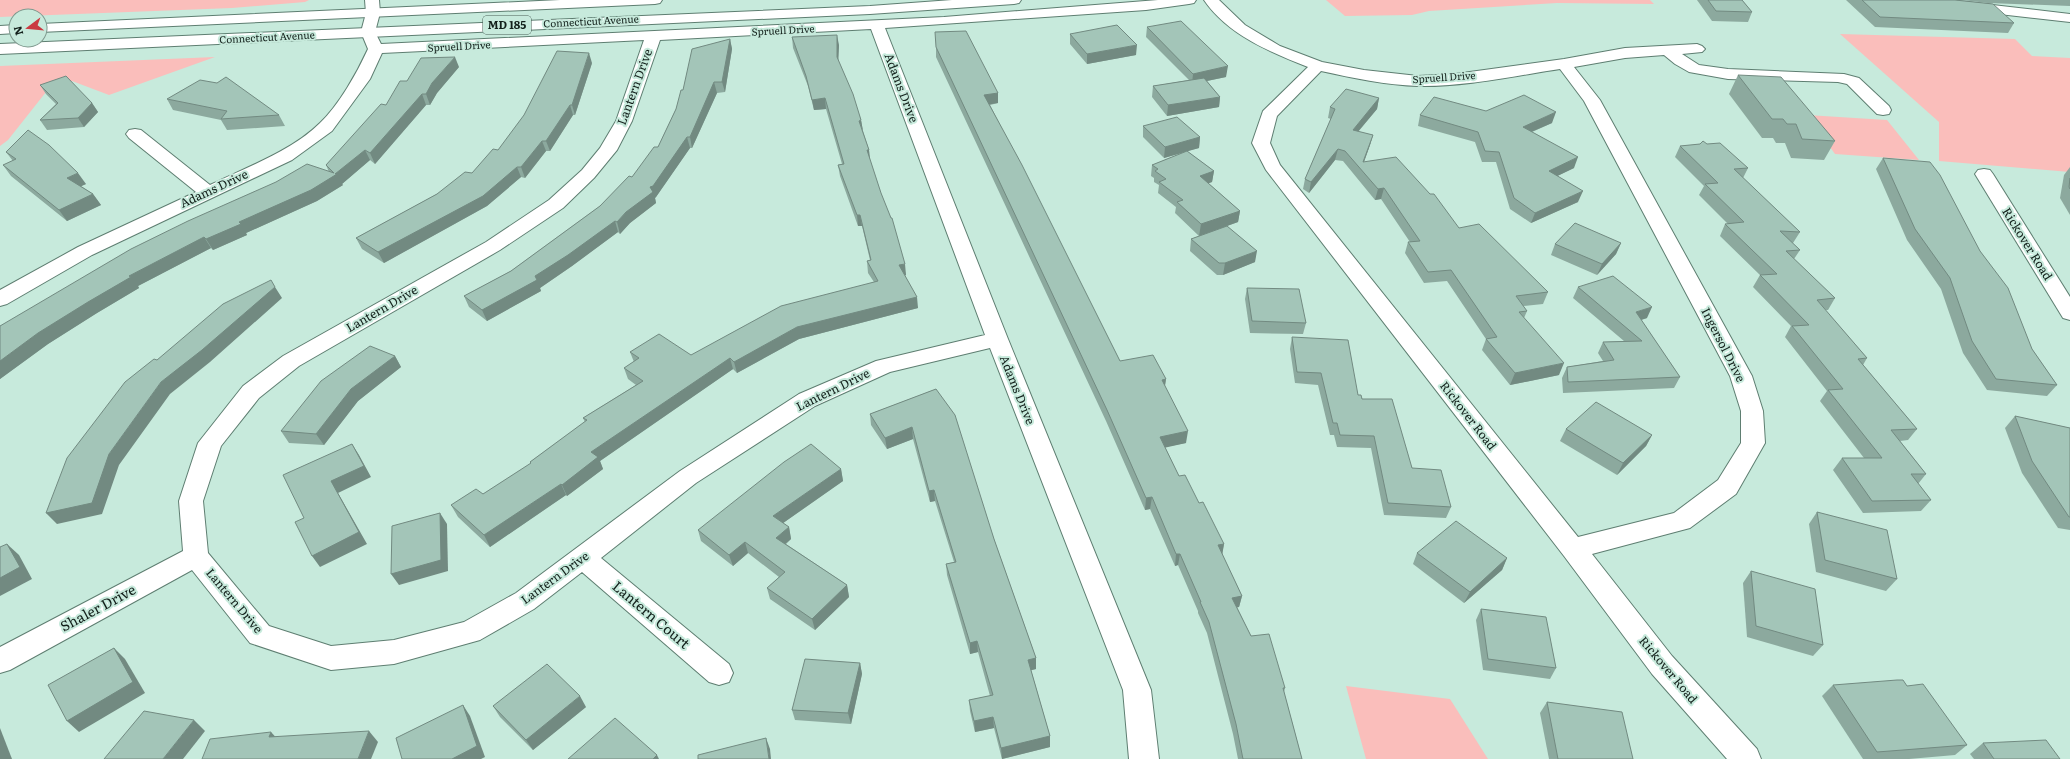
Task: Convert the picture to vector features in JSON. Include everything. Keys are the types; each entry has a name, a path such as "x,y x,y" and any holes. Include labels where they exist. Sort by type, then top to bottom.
{"street":[{"name":"Connecticut Avenue","path":"48,27 372,6 655,0"},
{"name":"Connecticut Avenue","path":"0,49 870,10 1014,0"},
{"name":"Spruell Drive","path":"376,49 653,37 952,21 1146,6 1189,0"},
{"name":"Spruell Drive","path":"1211,0 1240,28 1274,49 1318,66 1364,75 1418,81 1455,78 1564,64 1625,53 1697,49"},
{"path":"1911,0 2070,18"},
{"path":"372,6 368,32 376,49"},
{"name":"Adams Drive","path":"876,24 997,339 1137,690 1144,759"},
{"name":"Lantern Drive","path":"653,37 624,121 608,150 588,174 556,204 493,246 291,361 251,392 210,443 191,501 196,556 260,635 331,658 394,652 470,632 525,601 688,477 807,400 884,366 997,339"},
{"name":"Adams Drive","path":"0,299 85,251 286,156 326,127 362,79 376,49"},
{"path":"1668,51 1695,69 1728,74 1838,77 1849,79 1883,110"},
{"name":"Ingersol Drive","path":"1564,64 1592,100 1741,376 1752,411 1753,443 1727,487 1681,521 1573,549"},
{"name":"Rickover Road","path":"1318,66 1269,115 1261,143 1272,166 1573,549 1662,665 1746,759"},
{"path":"134,134 208,192"},
{"name":"Rickover Road","path":"1984,174 2070,313"},
{"name":"Shaler Drive","path":"0,661 196,556"},
{"name":"Lantern Court","path":"583,558 719,673"}],"shaded area":[{"path":"0,0 309,0 305,2 232,8 48,15 48,8 8,8 8,17 0,17"},
{"path":"1326,0 1650,0 1654,4 1557,3 1429,11 1412,15 1345,16"},
{"path":"1840,34 2015,39 2032,56 2070,58 2070,172 1939,161 1939,122"},
{"path":"215,57 109,95 72,81 46,92 8,140 0,146 0,66"},
{"path":"1807,115 1887,120 1919,160 1835,154"},
{"path":"1346,686 1450,699 1488,759 1366,759"}],"building":[{"path":"1708,0 1742,0 1752,12 1716,11"},
{"path":"1862,0 1955,0 1993,4 2014,23 1880,17"},
{"path":"1181,21 1228,66 1193,74 1147,27"},
{"path":"1117,25 1137,45 1087,54 1070,34"},
{"path":"966,31 998,93 984,95 1022,165 1120,361 1153,355 1166,379 1162,380 1188,431 1160,437 1179,476 1185,475 1199,503 1203,502 1224,544 1218,545 1242,596 1232,598 1251,636 1269,634 1285,688 1283,688 1302,759 1243,759 1236,724 1209,622 1201,602 1180,554 1176,554 1152,497 1146,498 1107,410 936,47 935,32"},
{"path":"837,35 837,57 853,94 861,120 859,121 869,150 867,150 881,193 892,218 905,264 899,265 917,297 797,327 734,362 730,358 591,452 598,457 562,485 561,484 484,535 451,505 476,489 483,494 531,463 530,462 587,420 583,418 643,381 624,368 639,358 630,352 659,334 691,355 781,306 878,281 867,261 871,260 860,215 857,215 838,165 844,164 825,98 812,100 806,76 792,37"},
{"path":"730,39 722,82 714,82 690,137 687,137 653,186 650,187 653,192 626,212 617,222 615,221 568,255 535,276 537,280 482,310 464,296 511,271 600,206 629,176 632,177 654,147 658,147 676,109 681,90 683,90 692,49"},
{"path":"557,51 589,53 572,105 570,105 546,141 542,141 521,167 517,167 483,196 378,252 356,238 437,194 465,172 472,173 493,149 498,150 524,115"},
{"path":"455,57 432,83 426,94 422,94 370,153 365,150 335,174 337,174 311,190 239,222 241,224 206,239 204,237 129,276 131,277 38,333 0,361 0,326 131,249 188,221 276,182 307,164 334,173 326,165 381,104 386,105 400,81 407,81 421,58"},
{"path":"1738,75 1781,77 1835,141 1802,139 1796,124 1787,124 1783,119 1772,119"},
{"path":"66,76 92,103 78,118 40,120 58,103 40,85"},
{"path":"226,77 279,115 221,119 227,111 167,99 200,80 217,83"},
{"path":"1204,78 1220,97 1168,105 1153,86"},
{"path":"1346,89 1379,98 1353,130 1373,135 1363,162 1396,157 1430,194 1434,194 1459,228 1479,224 1548,292 1516,296 1527,311 1519,312 1564,363 1515,373 1486,339 1497,337 1451,270 1428,272 1408,242 1420,241 1384,188 1378,189 1345,151 1338,149 1311,182 1305,179 1335,109 1330,107"},
{"path":"1524,95 1556,112 1523,127 1578,157 1549,171 1583,191 1535,213 1514,198 1499,152 1485,151 1478,132 1420,115 1434,97 1486,111"},
{"path":"1177,117 1200,137 1165,147 1143,126"},
{"path":"28,130 49,145 78,173 67,178 93,194 59,210 3,165 16,159 6,152"},
{"path":"1703,141 1707,144 1720,143 1748,168 1734,169 1800,232 1780,231 1800,250 1786,251 1835,298 1817,300 1867,358 1858,359 1917,429 1891,430 1926,474 1911,474 1931,500 1872,501 1842,458 1882,458 1828,390 1843,389 1792,326 1809,325 1760,275 1777,274 1725,224 1744,222 1705,184 1718,183 1680,146 1700,144"},
{"path":"1187,151 1214,171 1200,176 1240,211 1201,224 1177,202 1183,200 1159,182 1166,179 1155,171 1158,169 1152,165"},
{"path":"1883,158 1930,162 1940,175 1980,251 2008,288 2032,349 2057,385 1996,379 1972,341 1950,278 1915,229"},
{"path":"1575,223 1621,243 1602,264 1555,244"},
{"path":"1227,226 1257,251 1225,263 1219,263 1191,239"},
{"path":"1613,276 1652,307 1636,312 1680,377 1568,382 1567,367 1614,360 1603,342 1642,341 1578,287"},
{"path":"271,280 275,287 202,350 161,382 109,454 92,503 46,513 67,458 125,382 154,359 157,360 223,304"},
{"path":"1247,288 1299,289 1306,323 1252,321"},
{"path":"1292,337 1348,340 1358,395 1361,395 1362,399 1392,399 1412,468 1441,470 1451,507 1388,503 1374,436 1340,435 1337,423 1333,423 1321,373 1297,372"},
{"path":"370,346 395,356 351,389 316,434 281,431 321,381"},
{"path":"936,389 955,415 994,539 1036,658 1028,660 1050,736 1001,748 993,717 974,721 969,700 993,695 977,641 970,643 946,564 956,562 934,490 929,491 912,427 885,438 870,414"},
{"path":"1596,402 1652,435 1623,463 1566,429"},
{"path":"2015,416 2070,428 2070,517 2032,461"},
{"path":"352,444 364,466 331,481 359,532 312,556 295,522 304,518 283,475"},
{"path":"811,444 841,469 773,516 789,527 776,538 847,585 812,619 767,588 785,572 745,542 729,555 698,530 784,462"},
{"path":"1817,512 1887,530 1897,579 1825,560"},
{"path":"440,513 441,560 391,574 392,526"},
{"path":"1456,521 1507,558 1470,592 1417,553"},
{"path":"7,544 20,567 0,578 0,547"},
{"path":"1751,571 1815,589 1823,645 1756,626"},
{"path":"1481,609 1546,617 1556,668 1488,659"},
{"path":"114,648 133,682 67,721 48,685"},
{"path":"805,659 860,663 848,713 792,710"},
{"path":"547,664 580,696 526,740 493,706"},
{"path":"1903,680 1907,686 1923,684 1967,745 1877,752 1833,685"},
{"path":"1547,702 1622,712 1633,759 1558,759"},
{"path":"463,705 477,746 452,759 402,759 396,738"},
{"path":"144,711 194,720 163,759 104,759"},
{"path":"615,718 657,755 653,759 568,759"},
{"path":"369,731 358,759 202,759 210,739 271,732 269,737"},
{"path":"766,738 769,759 698,759 698,755"},
{"path":"2046,740 2060,759 1994,759 1983,743"}]}
